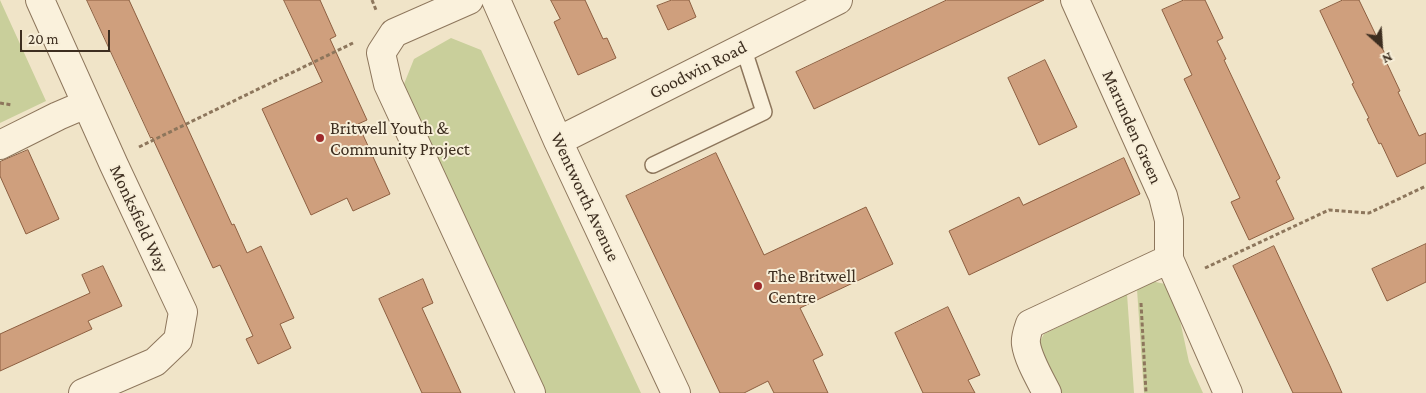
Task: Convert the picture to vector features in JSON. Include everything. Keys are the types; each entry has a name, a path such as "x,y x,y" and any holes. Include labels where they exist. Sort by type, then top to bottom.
{"street":[{"name":"Monksfield Way","path":"40,0 86,104 183,312 178,340 155,362 83,393"},
{"path":"469,0 394,33 381,52 388,84 531,393"},
{"name":"Wentworth Avenue","path":"496,0 558,141 676,393"},
{"name":"Goodwin Road","path":"558,141 838,0"},
{"name":"Marunden Green","path":"1075,0 1163,196 1169,220 1174,270 1228,393"},
{"path":"0,145 86,104"},
{"path":"1047,393 1030,358 1026,344 1026,334 1030,324 1140,273 1174,270"}],"lane":[{"path":"653,165 764,112 743,47"}],"path":[{"path":"114,165 131,151 353,42 381,52"},
{"path":"1174,270 1329,210 1369,212 1426,186"},
{"path":"1140,273 1146,393"}],"green space":[{"path":"0,0 46,101 0,123"},
{"path":"451,38 481,50 641,393 546,393 402,89 414,59"},
{"path":"1151,281 1165,284 1176,302 1189,362 1203,393 1144,393 1137,289"},
{"path":"1127,294 1134,393 1060,393 1041,352 1039,343 1044,334"}],"building":[{"path":"87,0 129,0 232,225 234,224 247,253 261,246 294,318 280,324 291,348 258,364 246,339 253,336 220,265 213,268"},
{"name":"Britwell Youth & Community Project","path":"284,0 320,0 336,36 330,39 367,120 358,124 390,194 353,211 347,198 311,215 262,109 322,82"},
{"path":"551,0 585,0 603,39 607,38 616,58 578,75 554,22 560,19"},
{"path":"672,0 689,0 696,17 668,30 657,6"},
{"path":"947,0 1044,0 814,109 796,72"},
{"path":"1184,0 1205,0 1223,38 1217,41 1226,59 1224,60 1280,178 1276,181 1294,219 1249,240 1231,202 1240,198 1184,79 1192,75 1162,10"},
{"path":"1343,0 1359,0 1385,54 1383,55 1400,91 1398,92 1419,136 1426,133 1426,163 1397,177 1367,119 1369,118 1352,84 1354,83 1320,11"},
{"path":"1045,60 1077,127 1039,145 1008,78"},
{"path":"28,150 59,219 26,234 0,176 0,162"},
{"name":"The Britwell Centre","path":"716,153 764,255 866,207 893,264 800,308 823,355 813,360 828,393 774,393 768,381 744,393 720,393 626,196"},
{"path":"1124,158 1140,194 969,275 949,231 1019,197 1023,205"},
{"path":"1426,244 1426,282 1387,301 1372,269"},
{"path":"1274,246 1342,393 1293,393 1233,266"},
{"path":"103,266 122,306 88,321 92,329 0,371 0,334 90,293 82,275"},
{"path":"423,279 433,303 422,308 461,393 422,393 379,299"},
{"path":"948,307 980,375 968,380 975,393 923,393 895,333"}],"place":[{"name":"Britwell Youth & Community Project","path":"320,138"},
{"name":"The Britwell Centre","path":"758,286"}]}
